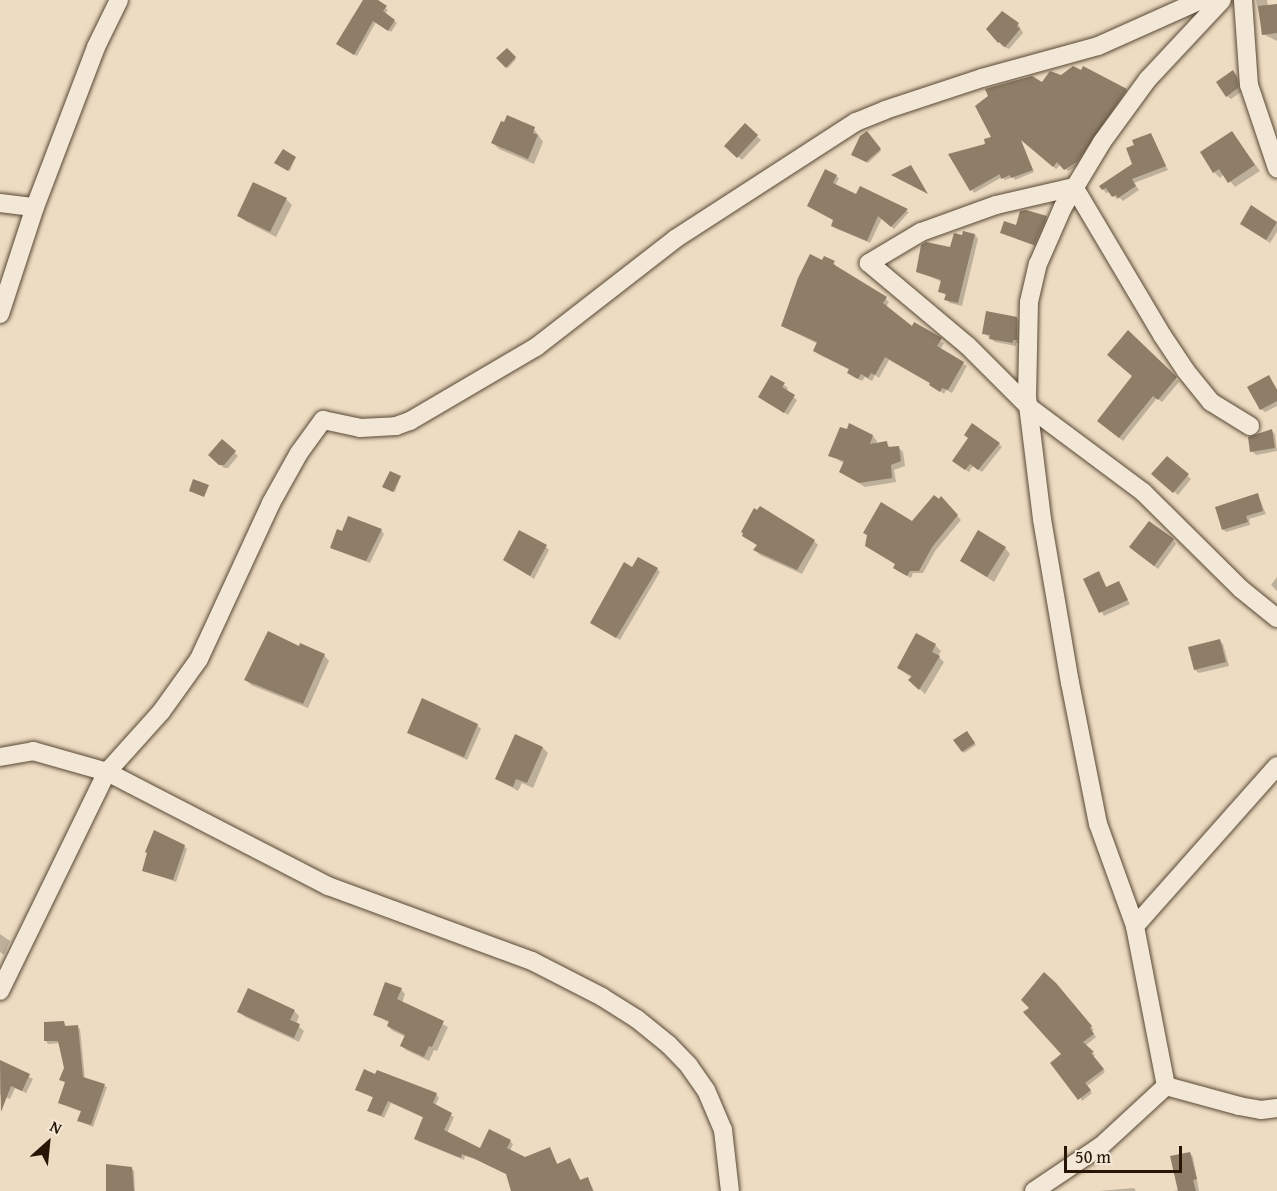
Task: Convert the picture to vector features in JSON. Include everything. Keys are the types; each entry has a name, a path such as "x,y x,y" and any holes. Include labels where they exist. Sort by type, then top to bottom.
{"street":[{"path":"0,314 35,207 96,47 119,0"},
{"path":"0,991 106,772 161,712 199,659 271,503 299,453 323,420 360,428 396,426 410,421 536,347 675,239 856,122 982,78 1098,46 1201,0"},
{"path":"1166,1086 1135,926 1095,812 1070,683 1042,519 1029,407 1029,302 1038,264 1063,207 1102,142 1148,79 1222,0"},
{"path":"1243,0 1249,85 1277,168"},
{"path":"1074,188 996,205 931,228 869,263 968,346 1029,407 1143,492 1241,589 1277,618"},
{"path":"1074,188 1186,371 1211,402 1250,426"},
{"path":"0,202 35,207"},
{"path":"0,757 33,751 106,772 328,886 532,961 637,1019 689,1066 706,1090 723,1130 730,1191"},
{"path":"1135,926 1277,766"},
{"path":"1166,1086 1239,1106 1261,1110 1277,1108"},
{"path":"1034,1191 1101,1146 1166,1086"}],"building":[{"path":"363,0 378,0 387,6 383,11 395,20 388,31 373,21 354,55 336,44"},
{"path":"1277,4 1277,33 1262,35 1258,6"},
{"path":"1002,11 1019,23 1017,26 1020,29 1005,47 998,43 986,29"},
{"path":"507,48 516,57 506,68 496,58"},
{"path":"1073,66 1081,70 1083,66 1127,89 1077,162 1064,170 1057,162 1053,167 1021,140 1033,170 1011,178 1010,175 1001,179 1000,174 970,191 948,154 985,144 984,139 991,137 975,106 988,96 985,89 1032,76 1042,82 1050,71 1061,75"},
{"path":"1233,70 1237,77 1238,88 1226,97 1216,82"},
{"path":"507,115 535,127 533,133 538,135 528,159 491,143 501,121 504,122"},
{"path":"745,123 758,135 737,158 724,146"},
{"path":"867,131 881,149 866,162 851,155 860,136"},
{"path":"1232,131 1255,165 1228,183 1219,169 1213,173 1200,152"},
{"path":"1151,133 1166,166 1132,179 1136,186 1118,198 1116,195 1112,197 1106,188 1102,190 1099,186 1132,164 1126,148 1134,145 1132,140"},
{"path":"283,149 296,157 288,171 274,163"},
{"path":"911,165 928,194 891,175"},
{"path":"825,169 837,175 833,183 856,194 860,186 908,209 891,227 878,216 867,241 831,226 833,220 807,206"},
{"path":"253,182 287,198 270,232 237,216"},
{"path":"1251,205 1277,222 1266,240 1240,224"},
{"path":"1026,210 1047,216 1034,245 1000,233 1004,221 1016,225 1020,211"},
{"path":"963,231 975,234 958,303 944,300 946,294 938,292 941,280 916,272 921,245 926,242 950,247 954,233 962,235"},
{"path":"810,254 822,260 824,256 835,261 833,264 887,297 883,303 912,326 914,322 942,338 937,346 964,362 948,390 942,388 940,392 929,385 930,383 885,357 875,375 871,373 868,378 861,374 858,379 847,373 849,369 813,351 817,342 781,326 798,278"},
{"path":"986,311 1017,317 1017,340 1013,340 1013,343 989,339 990,335 982,334"},
{"path":"1128,330 1177,377 1158,400 1153,396 1119,438 1097,421 1132,376 1107,355"},
{"path":"771,375 785,383 782,387 795,395 784,413 758,397"},
{"path":"1269,375 1277,390 1277,401 1260,410 1247,387"},
{"path":"849,423 873,435 870,444 887,441 888,447 899,446 901,461 891,465 892,478 859,483 839,472 844,461 828,456 840,427 847,429"},
{"path":"972,423 1000,443 978,470 970,464 965,470 952,461 968,438 964,435"},
{"path":"1272,429 1275,448 1250,452 1248,437"},
{"path":"222,439 236,451 224,465 219,465 208,455"},
{"path":"1167,456 1189,474 1173,493 1151,474"},
{"path":"390,471 401,476 393,492 382,487"},
{"path":"193,479 209,485 204,497 189,491"},
{"path":"1258,493 1263,511 1246,516 1248,522 1222,530 1215,507"},
{"path":"934,495 939,499 941,496 958,515 932,547 919,571 910,571 907,576 893,568 895,564 865,546 867,535 863,533 881,502 912,521"},
{"path":"760,506 815,540 797,570 753,550 757,545 742,536 741,532 754,508 757,510"},
{"path":"348,516 382,529 366,561 330,548 337,529 342,531"},
{"path":"1149,521 1174,539 1154,566 1129,547"},
{"path":"519,530 547,545 530,576 503,560"},
{"path":"978,530 1006,547 987,577 960,561"},
{"path":"638,557 658,568 616,638 590,623 624,562 632,567"},
{"path":"1099,571 1106,587 1119,581 1128,600 1099,613 1083,579"},
{"path":"268,631 299,646 300,643 325,654 303,704 244,680"},
{"path":"916,633 936,644 932,652 940,656 919,690 908,680 912,676 897,668"},
{"path":"1220,639 1226,662 1194,670 1188,647"},
{"path":"422,698 478,724 464,757 407,733"},
{"path":"967,731 975,743 962,752 953,740"},
{"path":"515,734 543,747 527,783 516,779 513,787 495,779"},
{"path":"154,830 185,845 173,880 142,871 147,853 145,852"},
{"path":"1044,972 1092,1026 1090,1028 1094,1034 1083,1042 1094,1052 1091,1053 1104,1069 1085,1083 1091,1090 1078,1100 1050,1063 1061,1054 1023,1012 1029,1008 1021,1000"},
{"path":"385,982 402,988 397,999 444,1021 432,1047 429,1046 424,1057 400,1046 405,1035 387,1026 389,1021 373,1015"},
{"path":"248,988 295,1010 290,1020 300,1024 294,1038 237,1012"},
{"path":"64,1021 65,1026 78,1025 83,1077 105,1084 91,1125 77,1121 81,1111 58,1103 65,1082 59,1080 64,1068 58,1041 44,1041 44,1022"},
{"path":"0,1060 30,1074 22,1091 11,1086 1,1112"},
{"path":"364,1069 375,1074 377,1070 437,1093 433,1103 452,1113 444,1130 480,1148 489,1129 511,1140 507,1148 525,1157 550,1147 557,1164 570,1158 580,1180 588,1177 593,1191 511,1191 506,1174 473,1158 462,1154 461,1158 414,1139 423,1117 388,1101 381,1116 367,1111 373,1097 355,1090"},
{"path":"1190,1152 1197,1179 1193,1180 1196,1191 1178,1191 1170,1156"},
{"path":"106,1164 132,1167 134,1191 106,1191"}]}
